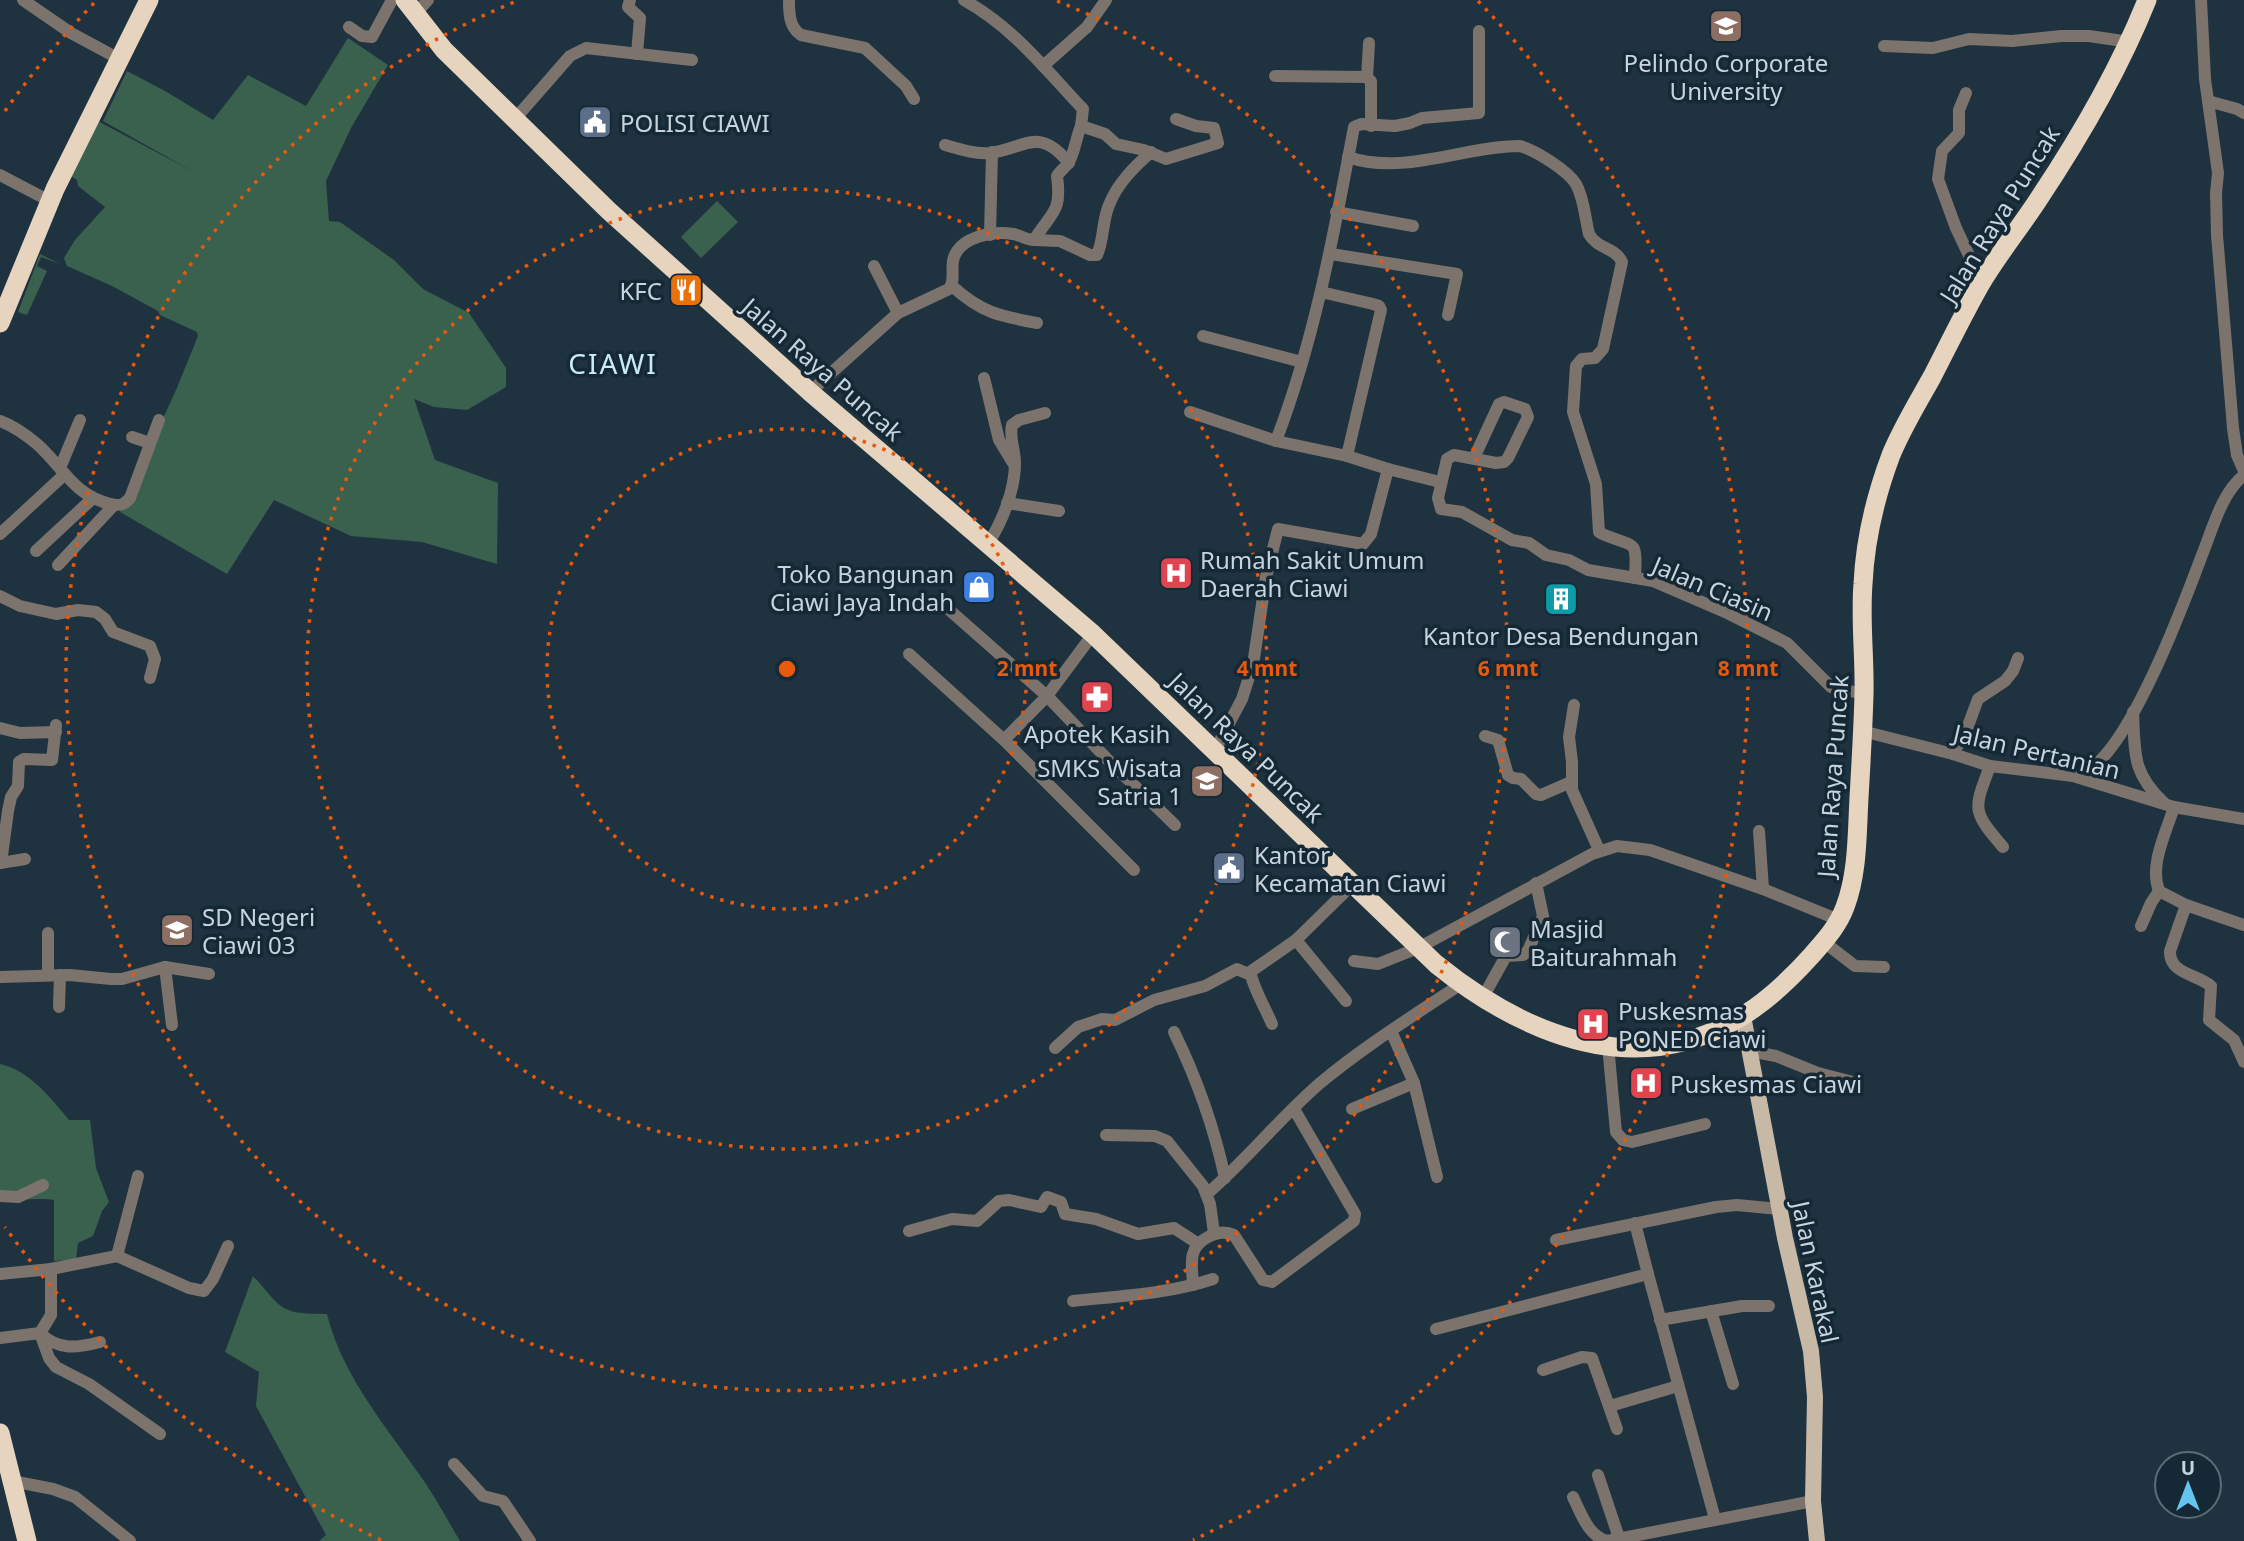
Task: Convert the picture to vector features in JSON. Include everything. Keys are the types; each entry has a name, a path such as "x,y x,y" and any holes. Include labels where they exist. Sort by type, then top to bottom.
{"highway":[{"path":"1,309 42,197 137,0"},
{"path":"1,309 55,189 149,0"},
{"name":"Jalan Raya Puncak","path":"408,3 444,50 609,211 810,391 1093,634 1418,947 1461,984 1504,1012 1552,1032 1608,1045 1645,1047 1681,1042 1713,1032 1742,1016 1792,977 1824,942 1839,920 1849,896 1860,786 1864,694 1863,584 1869,538 1884,475 1905,426 1982,283 2039,199 2130,42 2147,0"},
{"path":"0,1433 27,1541"}],"main road":[{"name":"Jalan Karakal","path":"1742,1016 1814,1372 1813,1501 1816,1541"}],"street":[{"path":"23,0 71,33 110,54"},
{"path":"630,0 628,8 640,18 637,54"},
{"path":"789,0 789,13 796,31 864,48 906,86 914,99"},
{"path":"964,0 996,19 1020,40 1083,109 1081,126 1069,163 1056,177 1060,196 1056,208 1034,240"},
{"path":"1042,66 1083,31 1106,0"},
{"path":"2073,776 2097,763 2140,702 2179,615 2220,508 2244,473 2237,455 2233,428 2217,235 2218,173 2204,66 2201,0"},
{"path":"349,27 362,36 372,37 408,3"},
{"path":"1276,441 1303,362 1331,254 1336,212 1354,127 1361,124 1395,126 1422,118 1479,113 1479,31"},
{"path":"1884,46 1927,48 1969,39 2012,41 2069,36 2130,42"},
{"path":"1369,43 1367,77 1371,81 1371,126"},
{"path":"514,120 575,52 593,47 692,60"},
{"path":"1275,76 1367,77"},
{"path":"1966,93 1959,110 1959,133 1942,151 1938,179 1956,228 1982,283"},
{"path":"2208,101 2244,113"},
{"path":"1081,126 1105,134 1116,144 1170,159 1218,143 1214,128 1196,126 1176,119"},
{"path":"945,145 977,152 992,152 1020,143 1041,142 1057,148 1069,163"},
{"path":"1348,157 1364,162 1394,163 1520,146 1531,149 1555,165 1577,185 1593,241 1615,253 1622,262 1600,355 1582,359 1576,366 1573,412 1596,484 1599,532 1608,538 1631,544 1634,548 1636,578"},
{"path":"990,235 992,152"},
{"path":"1037,323 986,311 952,286 952,264 958,248 967,241 990,235 1012,234 1030,240 1060,241 1090,255 1097,255 1108,206 1130,170 1151,152"},
{"path":"0,175 42,197"},
{"path":"1336,212 1413,226"},
{"path":"1331,254 1457,274 1448,315"},
{"path":"874,266 898,313"},
{"path":"810,391 898,313 952,286"},
{"path":"1321,292 1373,303 1381,310 1348,456"},
{"path":"1203,336 1303,362"},
{"path":"984,378 999,440 1015,465"},
{"path":"1190,412 1276,441 1348,456 1440,482 1450,456 1498,463 1507,461 1528,416 1527,411 1504,402 1499,404 1474,458"},
{"path":"987,545 1000,526 1015,465 1012,425 1019,420 1045,413"},
{"path":"0,534 62,471 79,420"},
{"path":"0,421 28,438 82,492 92,499 114,505 125,504 130,498 159,420"},
{"path":"132,437 150,443"},
{"path":"1215,750 1242,699 1252,665 1266,577 1278,529 1358,544 1366,542 1371,534 1388,469"},
{"name":"Jalan Ciasin","path":"1440,482 1438,503 1441,509 1462,512 1512,540 1529,543 1546,555 1569,560 1588,570 1658,583 1781,639 1794,648 1831,687 1864,694"},
{"path":"36,551 92,499"},
{"path":"1007,503 1059,511"},
{"path":"58,565 114,505"},
{"path":"0,596 20,606 56,614 83,610 102,615 113,632 150,646 155,659 150,678"},
{"path":"946,607 1047,696 1175,825"},
{"path":"1004,740 1047,696 1093,634"},
{"path":"909,654 1004,740 1134,870"},
{"path":"1953,754 1978,699 2005,681 2018,658"},
{"path":"1574,705 1569,730 1573,769 1571,782 1573,793 1600,850"},
{"path":"2133,712 2135,757 2141,774 2148,788 2170,806 2155,876 2159,891 2186,905 2244,925"},
{"path":"0,728 20,733 56,729 60,754 51,760 24,759 19,762 18,786 11,797 0,863 25,859"},
{"name":"Jalan Pertanian","path":"1862,731 1990,766 2073,776 2170,806 2244,819"},
{"path":"1485,736 1498,740 1508,775 1523,780 1536,794 1544,795 1571,782"},
{"path":"1990,766 1977,808 1983,822 2003,847"},
{"path":"1759,831 1763,889"},
{"path":"1354,961 1378,964 1418,947 1600,850 1617,846 1638,847 1763,889 1839,920"},
{"path":"1055,1048 1078,1027 1102,1019 1115,1020 1154,1000 1205,986 1237,969 1246,974 1250,972 1296,940 1354,883"},
{"path":"1482,999 1505,957 1509,954 1523,955 1528,951 1543,916 1536,883"},
{"path":"2141,926 2159,891"},
{"path":"2186,905 2170,951 2170,959 2176,968 2211,986 2209,1020 2234,1040 2244,1062"},
{"path":"48,933 60,1007"},
{"path":"1296,940 1346,1001"},
{"path":"1824,942 1855,966 1884,967"},
{"path":"0,977 54,975 122,979 165,967 209,974"},
{"path":"165,967 172,1025"},
{"path":"1250,972 1256,994 1272,1024"},
{"path":"1207,1194 1320,1084 1391,1031 1461,984"},
{"path":"1391,1031 1413,1083 1437,1177"},
{"path":"1174,1032 1208,1113 1225,1178"},
{"path":"1608,1045 1616,1132 1619,1137 1632,1142 1705,1124"},
{"path":"1749,1051 1776,1056 1818,1073 1857,1083"},
{"path":"1352,1109 1413,1083"},
{"path":"1193,1285 1192,1257 1197,1243 1214,1233 1226,1232 1234,1235 1263,1280 1272,1282 1354,1221 1355,1214 1294,1109"},
{"path":"1106,1135 1161,1138 1173,1148 1198,1178 1207,1194 1214,1233"},
{"path":"117,1256 138,1176"},
{"path":"0,1196 18,1197 43,1185"},
{"path":"909,1231 952,1220 977,1221 999,1200 1039,1207 1050,1196 1061,1202 1065,1214 1096,1219 1138,1234 1174,1228 1197,1243"},
{"path":"1556,1240 1730,1205 1779,1209"},
{"path":"1635,1223 1715,1519"},
{"path":"0,1273 51,1269 117,1256 189,1288 204,1291 214,1279 228,1246"},
{"path":"40,1333 51,1315 51,1269"},
{"path":"1436,1329 1648,1274"},
{"path":"1073,1301 1141,1294 1213,1279"},
{"path":"1660,1320 1742,1306 1769,1306"},
{"path":"1711,1311 1733,1384"},
{"path":"0,1338 40,1333"},
{"path":"40,1333 47,1340 71,1348 100,1342"},
{"path":"40,1333 49,1358 56,1367 89,1384 160,1434"},
{"path":"1542,1370 1590,1357 1595,1361 1617,1429"},
{"path":"1610,1406 1678,1386"},
{"path":"454,1464 483,1496 502,1501 530,1541"},
{"path":"1598,1475 1619,1538"},
{"path":"12,1481 54,1489 75,1497 130,1541"},
{"path":"1573,1497 1584,1520 1600,1539 1607,1541 1813,1501"},
{"path":"1679,1526 1681,1541"}],"green space":[{"path":"348,38 388,65 351,128 326,181 329,221 340,222 394,260 423,289 469,313 506,368 506,387 467,410 434,407 414,399 435,460 498,483 497,564 422,542 351,536 274,500 227,574 120,512 198,336 197,332 160,315 158,311 112,286 67,266 64,258 75,240 105,207 78,186 77,180 68,174 94,119 192,171 103,121 127,71 213,120 248,75 306,106"},
{"path":"717,201 738,222 701,258 681,237"},
{"path":"40,254 60,264 41,257 37,266 47,271 27,315 18,312"},
{"path":"0,1064 11,1067 30,1079 69,1120 90,1120 96,1168 109,1202 102,1211 93,1236 78,1243 76,1259 54,1261 54,1200 0,1197"},
{"path":"253,1276 284,1308 300,1313 327,1314 343,1359 355,1380 381,1422 429,1488 460,1541 319,1541 326,1535 256,1406 259,1372 225,1352"}],"place":[{"name":"Pelindo Corporate University","path":"1726,26"},
{"name":"POLISI CIAWI","path":"595,122"},
{"name":"KFC","path":"686,290"},
{"name":"Rumah Sakit Umum Daerah Ciawi","path":"1176,573"},
{"name":"Toko Bangunan Ciawi Jaya Indah","path":"979,587"},
{"name":"Kantor Desa Bendungan","path":"1561,599"},
{"name":"Apotek Kasih","path":"1097,697"},
{"name":"SMKS Wisata Satria 1","path":"1207,781"},
{"name":"Kantor Kecamatan Ciawi","path":"1229,868"},
{"name":"SD Negeri Ciawi 03","path":"177,930"},
{"name":"Masjid Baiturahmah","path":"1505,942"},
{"name":"Puskesmas PONED Ciawi","path":"1593,1024"},
{"name":"Puskesmas Ciawi","path":"1646,1083"}],"district":[{"name":"CIAWI","path":"613,363"}]}
